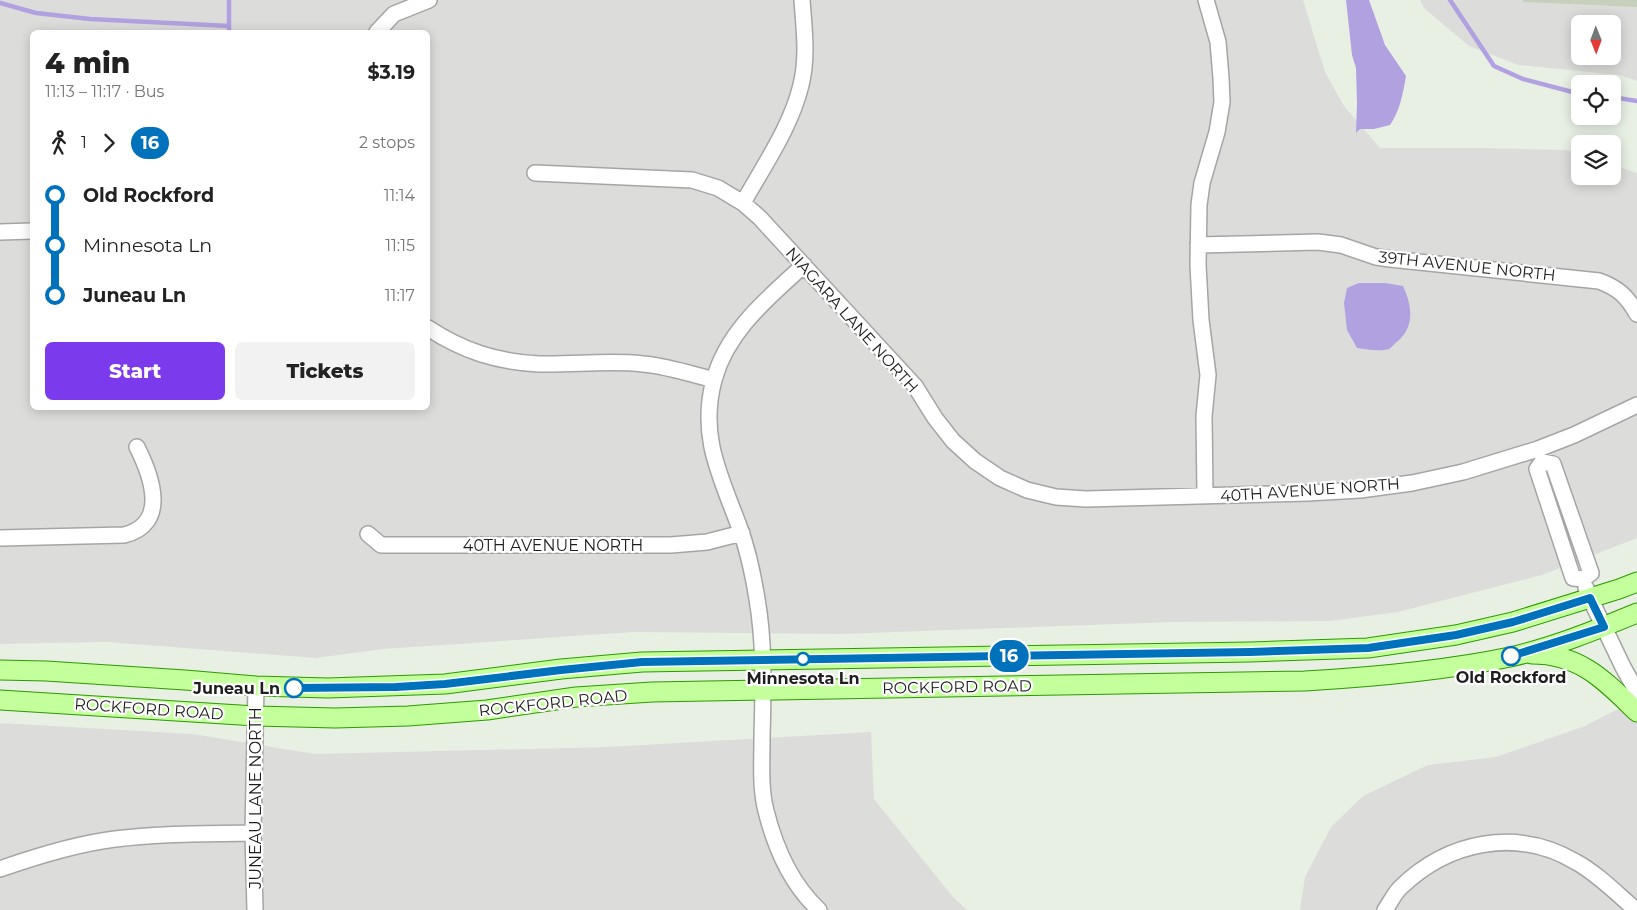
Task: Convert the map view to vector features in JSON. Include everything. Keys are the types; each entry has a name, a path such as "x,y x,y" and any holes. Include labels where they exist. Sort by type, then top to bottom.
{"main road":[{"name":"ROCKFORD ROAD","path":"0,670 46,671 256,686 328,688 445,684 642,662 1240,652 1368,648 1456,635 1513,622 1637,582"},
{"name":"ROCKFORD ROAD","path":"0,700 256,716 335,718 408,716 487,710 576,697 652,692 1305,681 1385,676 1511,656 1604,627 1637,613"},
{"path":"1511,656 1549,654 1567,658 1596,674 1637,712"}],"street":[{"path":"379,30 394,14 429,0"},
{"path":"744,203 784,130 802,84 805,60 802,0"},
{"path":"1205,496 1204,416 1208,375 1201,320 1198,245 1199,205 1202,183 1218,132 1222,102 1222,78 1218,42 1206,0"},
{"name":"NIAGARA LANE NORTH","path":"535,173 692,180 718,188 744,203 760,218 915,386 935,418 953,441 975,461 1000,478 1027,490 1046,495 1086,499 1119,498"},
{"path":"0,232 30,231"},
{"name":"39TH AVENUE NORTH","path":"1198,245 1318,242 1341,245 1390,260 1599,281 1614,287 1627,298 1636,312"},
{"path":"804,265 760,305 739,328 724,355 714,380 708,416 711,448 720,478 742,533 751,563 758,602 763,660 762,774 765,808 775,842 790,874 811,903 819,910"},
{"path":"430,329 460,347 487,357 513,362 541,364 605,362 644,364 714,380"},
{"name":"40TH AVENUE NORTH","path":"1119,498 1360,490 1412,483 1540,455 1574,435 1637,405"},
{"path":"0,538 124,535 135,533 144,526 150,517 153,506 148,468 137,447"},
{"path":"1540,455 1537,469 1573,578 1584,579 1590,598 1637,692"},
{"name":"40TH AVENUE NORTH","path":"368,534 382,545 670,545 707,542 742,533"},
{"name":"JUNEAU LANE NORTH","path":"255,910 253,833 256,686"},
{"path":"0,869 73,846 114,839 155,835 253,833"},
{"path":"1385,910 1399,890 1420,871 1443,856 1469,846 1501,842 1524,843 1551,850 1576,862 1599,878 1636,910"}],"shaded area":[{"path":"0,0 1303,0 1325,72 1344,106 1380,148 1566,150 1571,152 1571,185 1621,185 1621,168 1637,173 1637,538 1542,575 1398,612 1330,621 1173,622 841,634 634,632 383,649 316,658 107,642 0,644"},
{"path":"1346,0 1369,0 1385,45 1406,76 1399,108 1390,125 1374,129 1360,129 1356,133 1356,68 1352,55"},
{"path":"1420,0 1637,0 1637,81 1621,75 1518,65 1469,46 1424,8"},
{"path":"1359,283 1385,283 1403,286 1410,308 1409,322 1403,335 1389,349 1357,348 1347,330 1344,303 1347,288"},
{"path":"1637,699 1637,910 1300,910 1305,877 1331,827 1363,796 1428,765 1496,757 1585,726"},
{"path":"0,723 193,734 315,754 608,747 871,732 874,799 953,897 967,910 0,910"}],"building":[{"path":"1523,0 1637,0 1637,7 1523,2"}],"waterway":[{"path":"229,0 229,30"},
{"path":"1450,0 1494,66 1523,79 1571,92"},
{"path":"0,3 36,13 90,19 229,26"},
{"path":"1621,98 1637,101"}],"bus line":[{"name":"16","path":"294,688 396,687 445,684 642,662 1250,652 1368,648 1456,635 1513,622 1590,598 1604,627 1574,638 1511,656"}],"place":[{"name":"Old Rockford","path":"1511,656"},
{"name":"Minnesota Ln","path":"803,659"},
{"name":"Juneau Ln","path":"294,688"}]}
